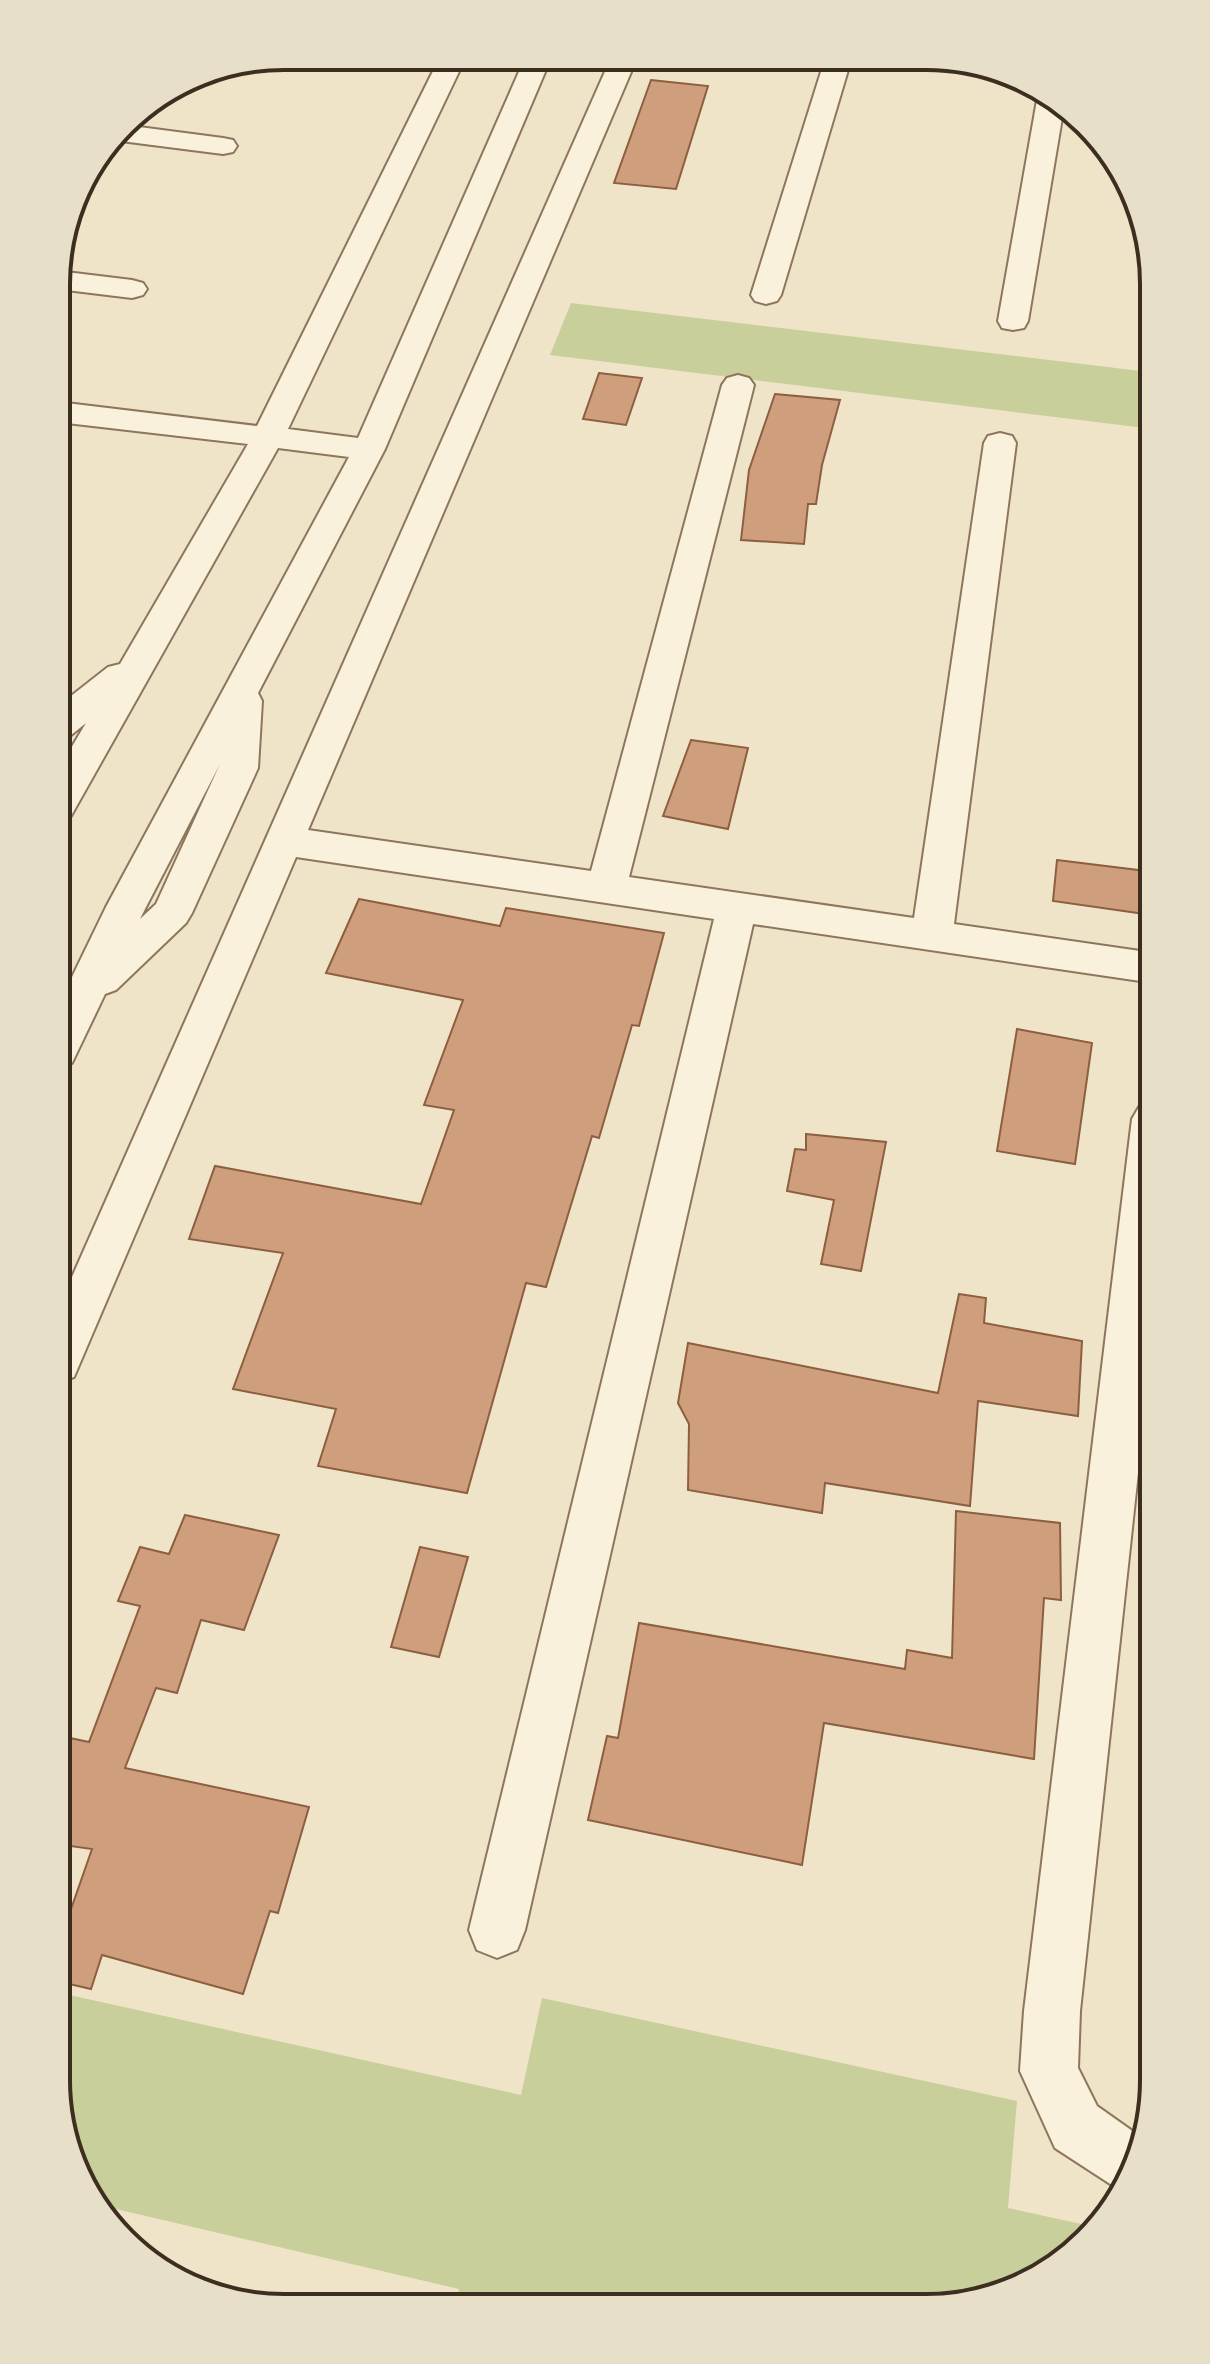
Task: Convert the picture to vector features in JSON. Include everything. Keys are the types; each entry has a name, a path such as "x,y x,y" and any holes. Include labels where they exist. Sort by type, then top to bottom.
{"street":[{"path":"70,783 267,439 447,70"},
{"path":"70,1024 83,997 172,913 239,768 246,682 369,449 533,70"},
{"path":"70,1333 619,70"},
{"path":"766,295 835,70"},
{"path":"1013,321 1049,109"},
{"path":"131,135 223,146"},
{"path":"70,281 132,289"},
{"path":"606,888 738,385"},
{"path":"70,414 369,449"},
{"path":"932,935 1000,443"},
{"path":"70,717 140,661"},
{"path":"284,841 1140,966"},
{"path":"497,1930 737,907"},
{"path":"1124,2161 1076,2127 1049,2071 1052,2011 1140,1241"}],"green space":[{"path":"571,303 1140,371 1140,427 550,355"},
{"path":"70,1995 521,2095 542,1998 1017,2101 1008,2208 1083,2224 1056,2250 1021,2272 995,2283 940,2294 458,2294 459,2289 113,2208 92,2175 77,2135 70,2080"}],"building":[{"path":"651,80 708,86 676,189 614,183"},
{"path":"599,373 642,378 626,425 583,419"},
{"path":"775,394 840,400 822,465 816,504 808,504 804,544 741,540 749,470"},
{"path":"691,740 748,748 728,829 663,816"},
{"path":"1057,860 1140,870 1140,913 1053,901"},
{"path":"359,899 500,926 506,908 664,933 639,1026 632,1025 599,1138 592,1136 546,1287 526,1283 467,1493 318,1466 336,1409 233,1389 283,1253 189,1239 215,1166 421,1204 454,1110 424,1105 463,1000 326,973"},
{"path":"1017,1029 1092,1043 1075,1164 997,1151"},
{"path":"806,1134 886,1142 861,1271 821,1264 834,1200 787,1191 795,1149 806,1150"},
{"path":"959,1294 986,1298 984,1323 1082,1341 1078,1416 978,1401 970,1506 825,1483 822,1513 688,1490 689,1424 678,1403 688,1343 938,1393"},
{"path":"956,1511 1060,1523 1061,1600 1044,1598 1034,1759 824,1723 802,1865 588,1820 607,1736 618,1738 639,1623 905,1669 907,1650 952,1658"},
{"path":"185,1515 279,1535 244,1630 201,1620 177,1693 156,1688 125,1768 309,1807 278,1913 270,1911 243,1994 102,1955 91,1989 70,1984 70,1912 92,1849 70,1846 70,1738 89,1742 140,1606 118,1601 140,1547 169,1554"},
{"path":"420,1547 468,1557 439,1657 391,1647"}]}
